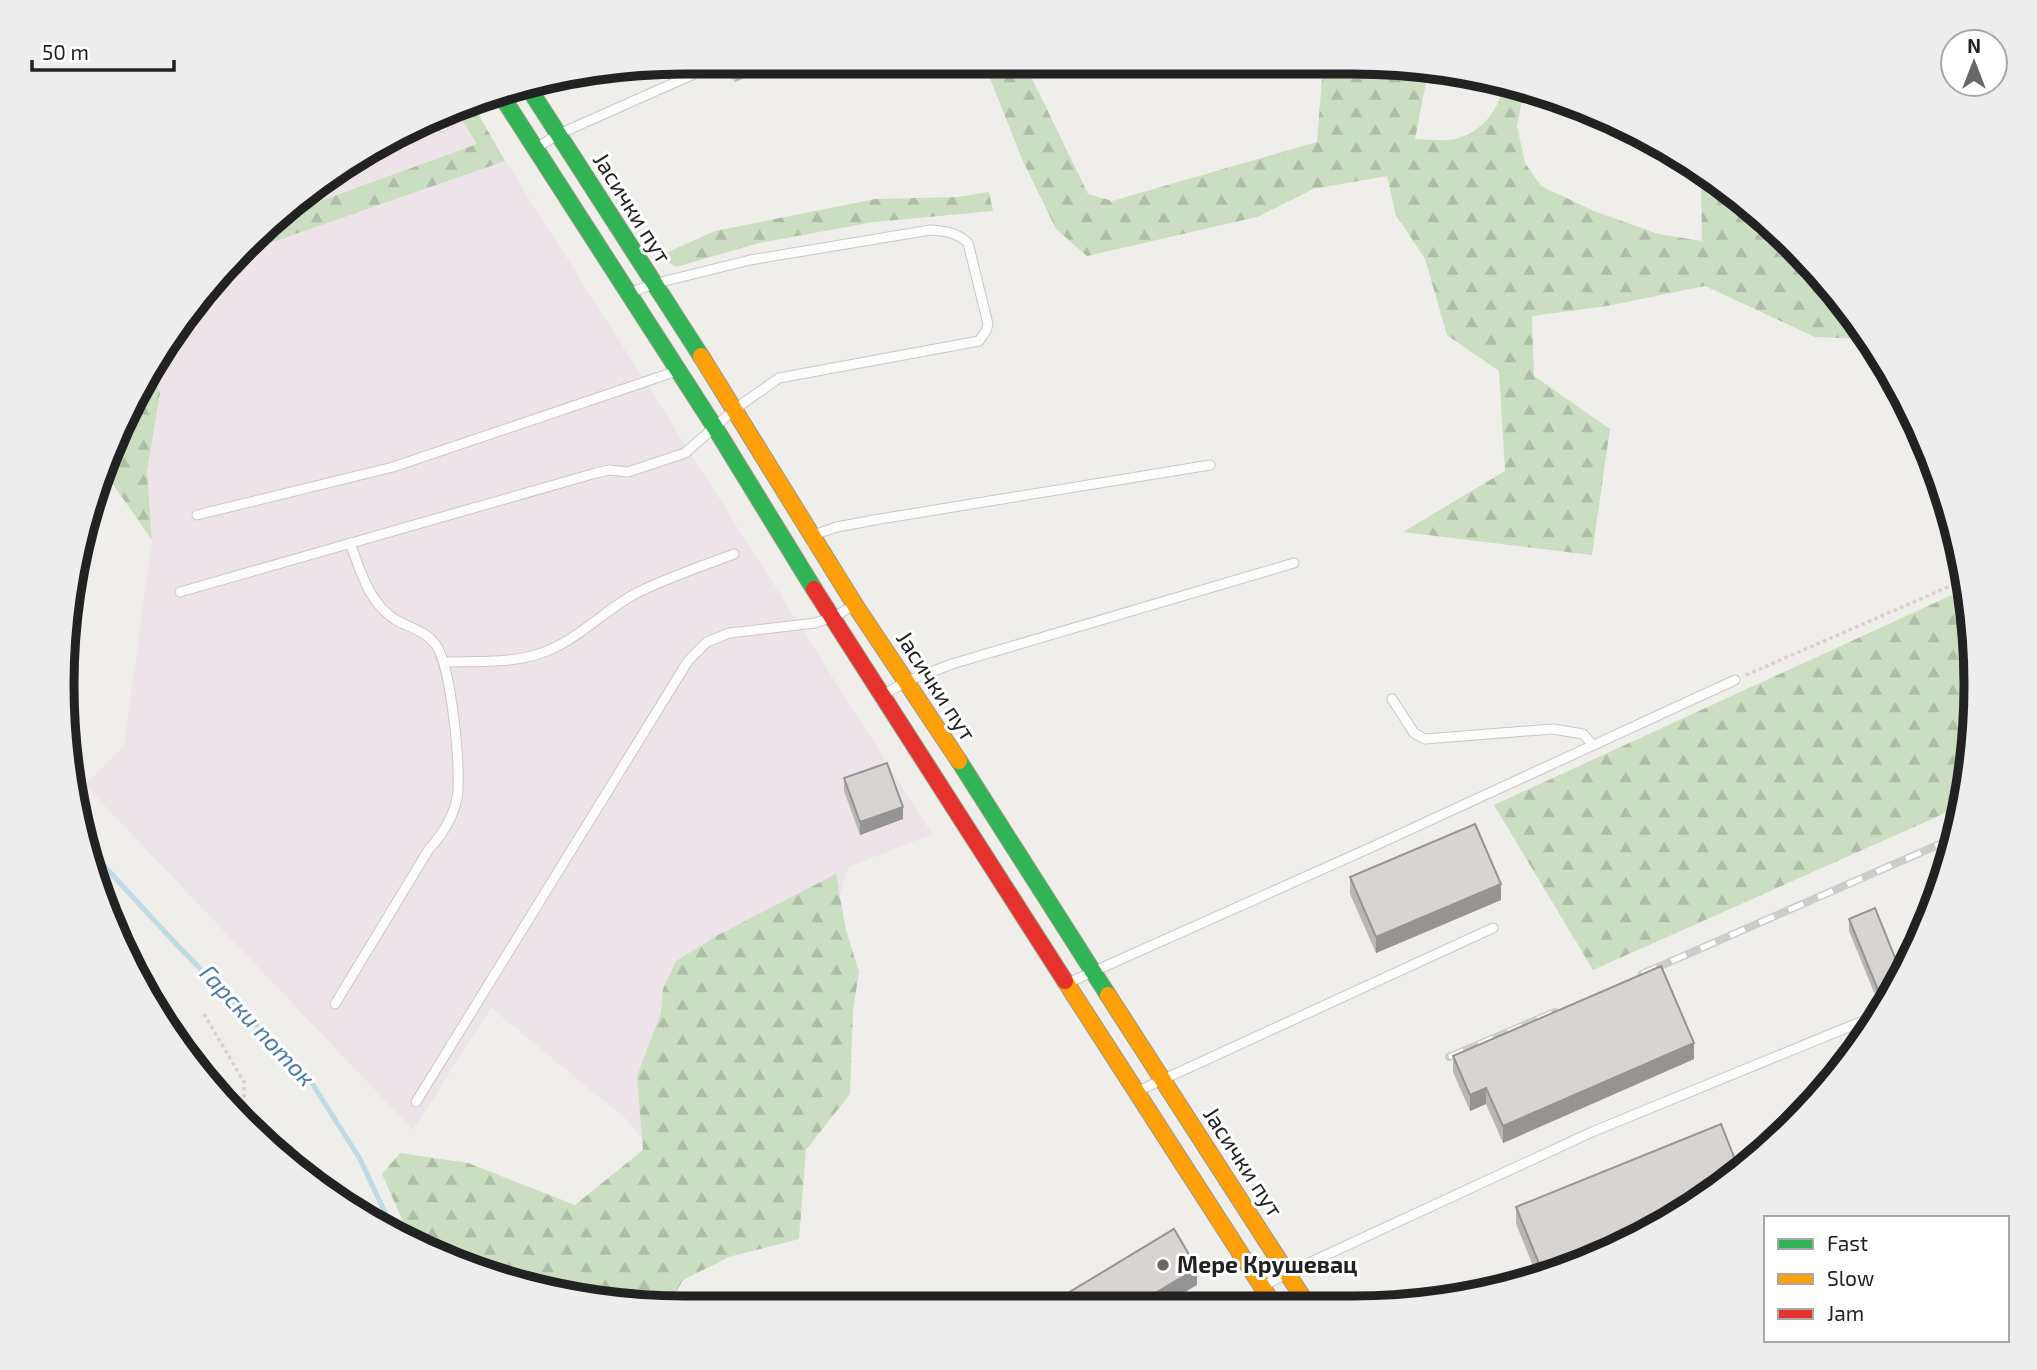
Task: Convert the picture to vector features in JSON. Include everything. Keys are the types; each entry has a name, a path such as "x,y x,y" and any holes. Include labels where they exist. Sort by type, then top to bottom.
{"main road":[{"name":"Јасички пут","path":"532,93 735,409 834,617 1268,1296"},
{"name":"Јасички пут","path":"505,101 714,426 800,541 855,605 907,681 1302,1296"}],"lane":[{"path":"535,148 559,134 692,74"},
{"path":"180,592 596,472 628,472 685,453 735,409 779,378 979,341 988,324 968,243 959,235 930,230 750,260 653,284 628,294"},
{"path":"197,515 393,467 677,371"},
{"path":"800,541 837,527 874,520 1210,465"},
{"path":"335,1004 429,849 447,826 457,799 459,770 445,662 441,652 427,636 388,614 370,596 350,543"},
{"path":"445,662 509,660 547,651 565,642 633,596 671,577 734,554"},
{"path":"883,695 907,681 952,664 1294,563"},
{"path":"416,1102 688,661 707,642 729,633 816,622 834,617 855,605"},
{"path":"1067,983 1735,680"},
{"path":"1392,699 1414,733 1425,739 1553,729 1583,734 1593,746"},
{"path":"1137,1092 1493,928"},
{"path":"1262,1287 1592,1132 1862,1021"}],"path":[{"path":"1735,680 1955,584"},
{"path":"204,1014 244,1082 244,1108"}],"shaded area":[{"path":"474,111 932,834 849,867 805,1001 689,1204 626,1119 491,1008 413,1130 85,785 124,746 152,540 147,472 160,393 155,379 200,313 225,282 282,225 313,200 379,155"}],"green space":[{"path":"726,74 755,74 735,82"},
{"path":"988,74 1030,74 1088,194 1112,201 1317,142 1322,74 1427,78 1415,139 1455,139 1473,132 1487,120 1502,92 1522,98 1517,126 1525,163 1541,186 1594,211 1658,234 1702,241 1701,184 1755,225 1784,253 1812,282 1855,339 1815,337 1705,286 1607,306 1532,316 1534,376 1610,429 1592,555 1403,532 1505,471 1499,371 1447,335 1425,259 1396,215 1387,176 1313,189 1257,217 1087,256 1056,229 1022,159"},
{"path":"476,110 505,161 260,247 305,207 477,144 460,117"},
{"path":"989,192 993,211 874,222 759,243 676,267 659,256 715,231 875,199 957,197"},
{"path":"154,380 160,393 147,472 152,540 109,479"},
{"path":"1956,593 1964,685 1958,765 1950,811 1593,970 1494,805"},
{"path":"836,874 846,930 859,972 853,1011 850,1094 806,1150 799,1239 729,1257 683,1280 674,1296 645,1295 566,1285 527,1276 451,1250 406,1229 382,1174 400,1153 468,1163 575,1205 643,1150 637,1076 661,1013 663,989 676,961 718,935"}],"building":[{"path":"887,763 903,807 860,822 844,778"},
{"path":"1475,824 1501,884 1376,937 1350,877"},
{"path":"1875,908 1897,962 1880,994 1849,919"},
{"path":"1661,966 1694,1043 1503,1126 1486,1088 1470,1095 1453,1056"},
{"path":"1721,1124 1736,1161 1658,1215 1586,1250 1540,1267 1516,1207"},
{"path":"1174,1229 1197,1268 1151,1296 1063,1296"}],"waterway":[{"name":"Гарски поток","path":"100,861 178,946 310,1080 360,1159 388,1220"}],"railway":[{"path":"1642,974 1943,843"},
{"path":"1449,1057 1555,1012"}],"traffic: fast":[{"path":"532,93 701,356"},
{"path":"505,101 714,426 814,589"},
{"path":"959,761 1108,995"}],"traffic: slow":[{"path":"701,356 855,605 959,761"},
{"path":"1065,981 1268,1296"},
{"path":"1108,995 1302,1296"}],"traffic: jam":[{"path":"814,589 1065,981"}],"place":[{"name":"Мере Крушевац","path":"1163,1265"}]}
